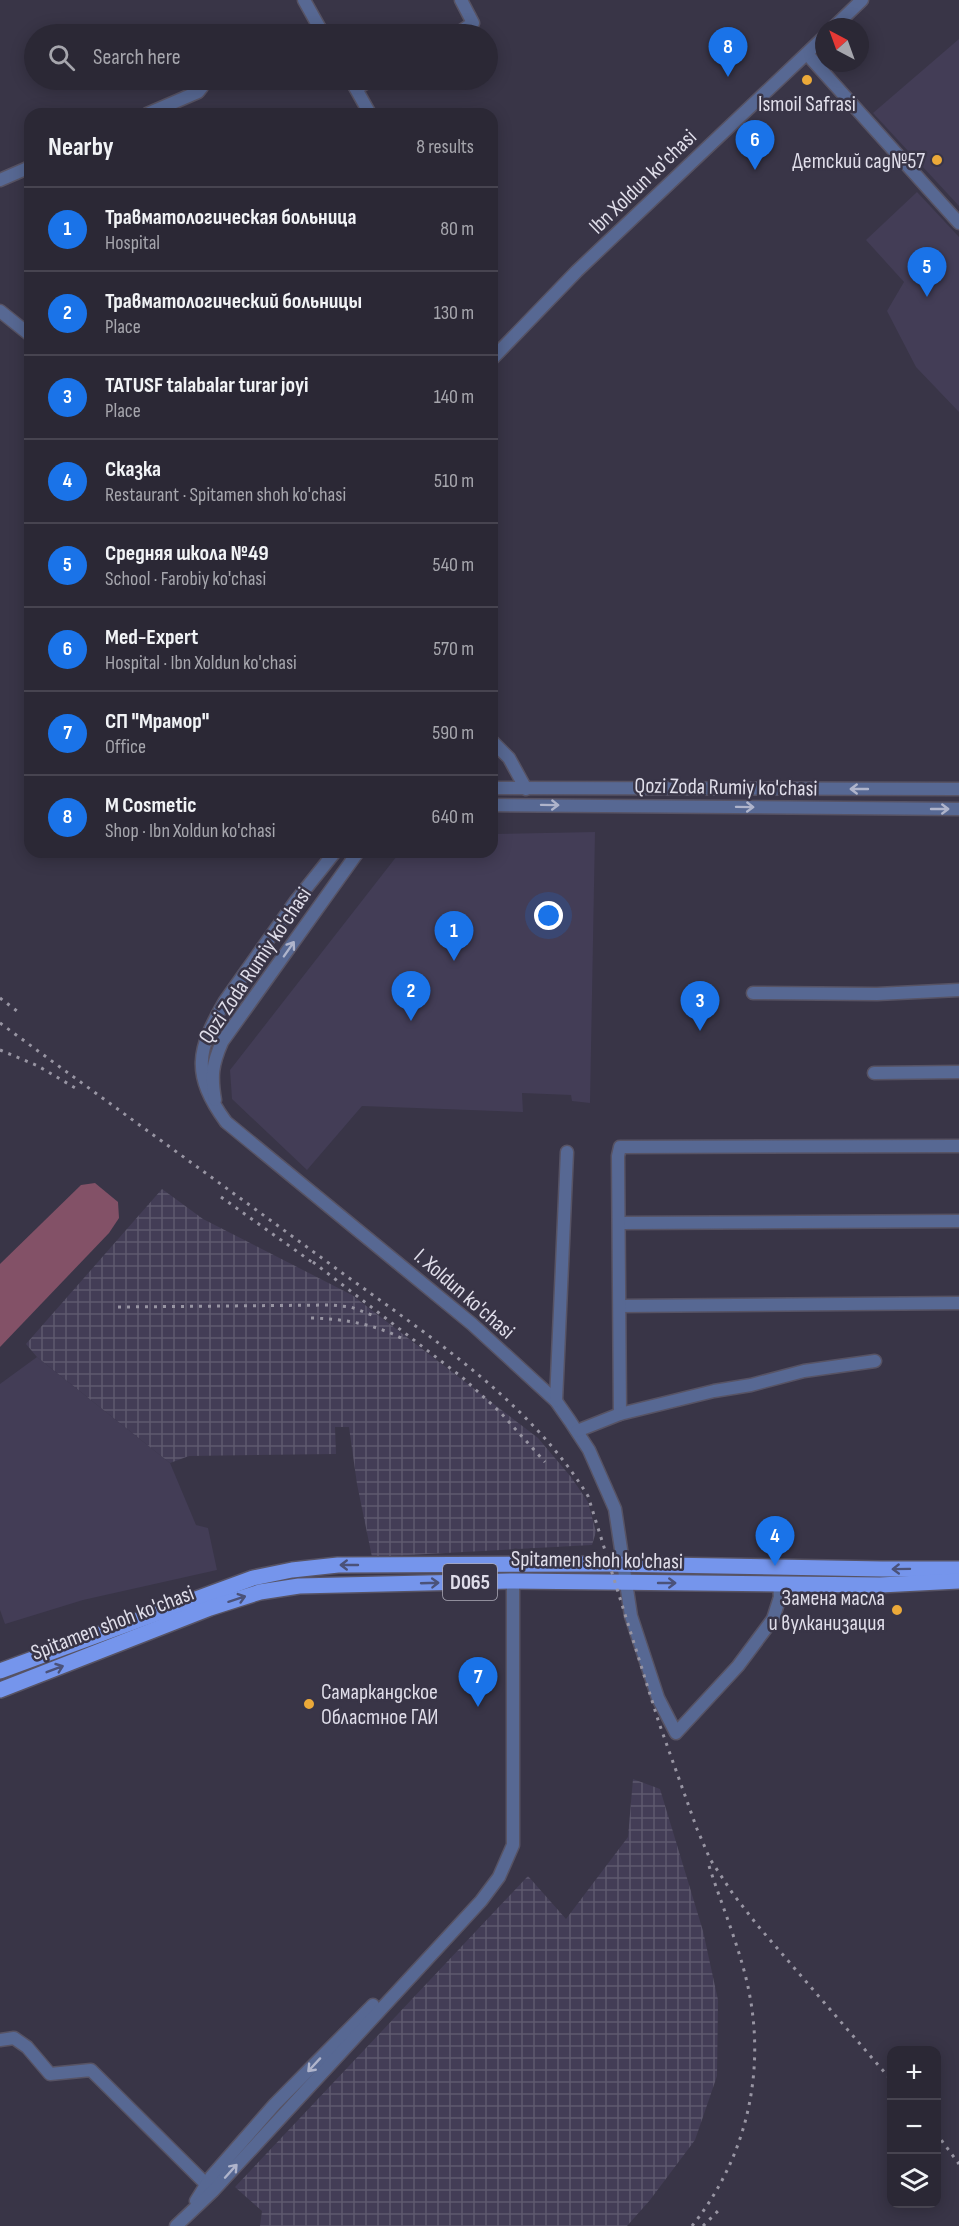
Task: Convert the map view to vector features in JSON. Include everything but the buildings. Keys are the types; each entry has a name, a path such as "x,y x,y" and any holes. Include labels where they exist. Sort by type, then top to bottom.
{"main road":[{"name":"Spitamen shoh ko'chasi","path":"0,1671 253,1578 292,1570 338,1565 624,1564 959,1569"},
{"name":"Spitamen shoh ko'chasi","path":"0,1690 210,1608 260,1592 299,1586 513,1581 880,1585 959,1581"}],"street":[{"path":"304,0 317,24"},
{"path":"460,0 472,24"},
{"path":"843,18 862,0"},
{"name":"Ibn Xoldun ko'chasi","path":"498,352 577,271 815,46"},
{"path":"807,54 959,223"},
{"path":"161,108 200,90"},
{"path":"357,90 367,108"},
{"path":"0,180 24,170"},
{"path":"0,311 24,330"},
{"path":"498,747 509,758 526,789"},
{"name":"Qozi Zoda Rumiy ko'chasi","path":"498,788 959,789"},
{"name":"Qozi Zoda Rumiy ko'chasi","path":"498,805 959,808"},
{"name":"Qozi Zoda Rumiy ko'chasi","path":"204,1083 202,1059 215,1017 295,902 330,858"},
{"name":"Qozi Zoda Rumiy ko'chasi","path":"217,1110 212,1073 213,1062 222,1042 354,858"},
{"path":"753,993 877,994 959,990"},
{"path":"874,1073 959,1072"},
{"name":"I. Xoldun ko'chasi","path":"204,1083 208,1097 226,1122 472,1324 556,1401 589,1450 615,1509 631,1616 658,1698 676,1732 738,1666 774,1619 780,1597 779,1583"},
{"path":"620,1414 618,1156 620,1147 959,1146"},
{"path":"556,1401 567,1152"},
{"path":"620,1223 959,1221"},
{"path":"620,1306 959,1303"},
{"path":"577,1431 620,1414 804,1371 875,1361"},
{"path":"177,2226 275,2104 378,2000 403,1983 481,1901 499,1877 513,1845 513,1581"},
{"path":"0,2040 14,2038 27,2046 50,2074 91,2070 210,2187"}],"shaded area":[{"name":"Детский сад№57","path":"959,39 959,206 873,113"},
{"path":"917,192 959,237 959,412 916,367 887,311 904,282 866,240"},
{"path":"595,832 590,1103 572,1101 571,1095 522,1093 523,1112 362,1106 307,1170 232,1099 230,1070 395,858 498,858 498,834"},
{"path":"95,1183 118,1202 119,1218 109,1233 0,1347 0,1264 81,1185"},
{"path":"162,1189 203,1219 352,1295 538,1438 571,1477 588,1502 596,1532 592,1545 372,1557 357,1484 349,1427 335,1427 336,1454 189,1456 170,1463 37,1357 26,1344"},
{"path":"37,1357 170,1463 196,1525 208,1528 217,1570 83,1600 5,1624 0,1610 0,1384"},
{"path":"633,1779 660,1789 703,1931 718,2000 717,2076 695,2140 650,2200 627,2226 260,2226 262,2211 235,2187 528,1876 566,1919 628,1837"}],"railway":[{"path":"0,998 17,1011"},
{"path":"0,1023 471,1368 504,1397 563,1460 588,1496 659,1723 710,1859 758,1926 887,2075"},
{"path":"0,1050 38,1066 77,1089"},
{"path":"221,1197 316,1265"},
{"path":"313,1262 463,1378 500,1412 545,1462"},
{"path":"118,1307 331,1305 351,1307 377,1317"},
{"path":"311,1318 360,1323 405,1340"},
{"path":"692,2226 710,2201 737,2147 746,2118 755,2058 754,2028 747,1981 709,1866"},
{"path":"941,2140 959,2164"},
{"path":"703,2226 722,2207"}],"place":[{"name":"M Cosmetic","path":"728,77"},
{"name":"Ismoil Safrasi","path":"807,80"},
{"name":"Детский сад№57","path":"937,160"},
{"name":"Med-Expert","path":"755,170"},
{"name":"Средняя школа №49","path":"927,297"},
{"name":"Травматологическая больница","path":"454,961"},
{"name":"Травматологический больницы","path":"411,1021"},
{"name":"TATUSF talabalar turar joyi","path":"700,1031"},
{"name":"Сказка","path":"775,1566"},
{"name":"Замена масла и вулканизация","path":"897,1610"},
{"name":"Самаркандское Областное ГАИ","path":"309,1704"},
{"name":"СП \"Мрамор\"","path":"478,1707"}]}
